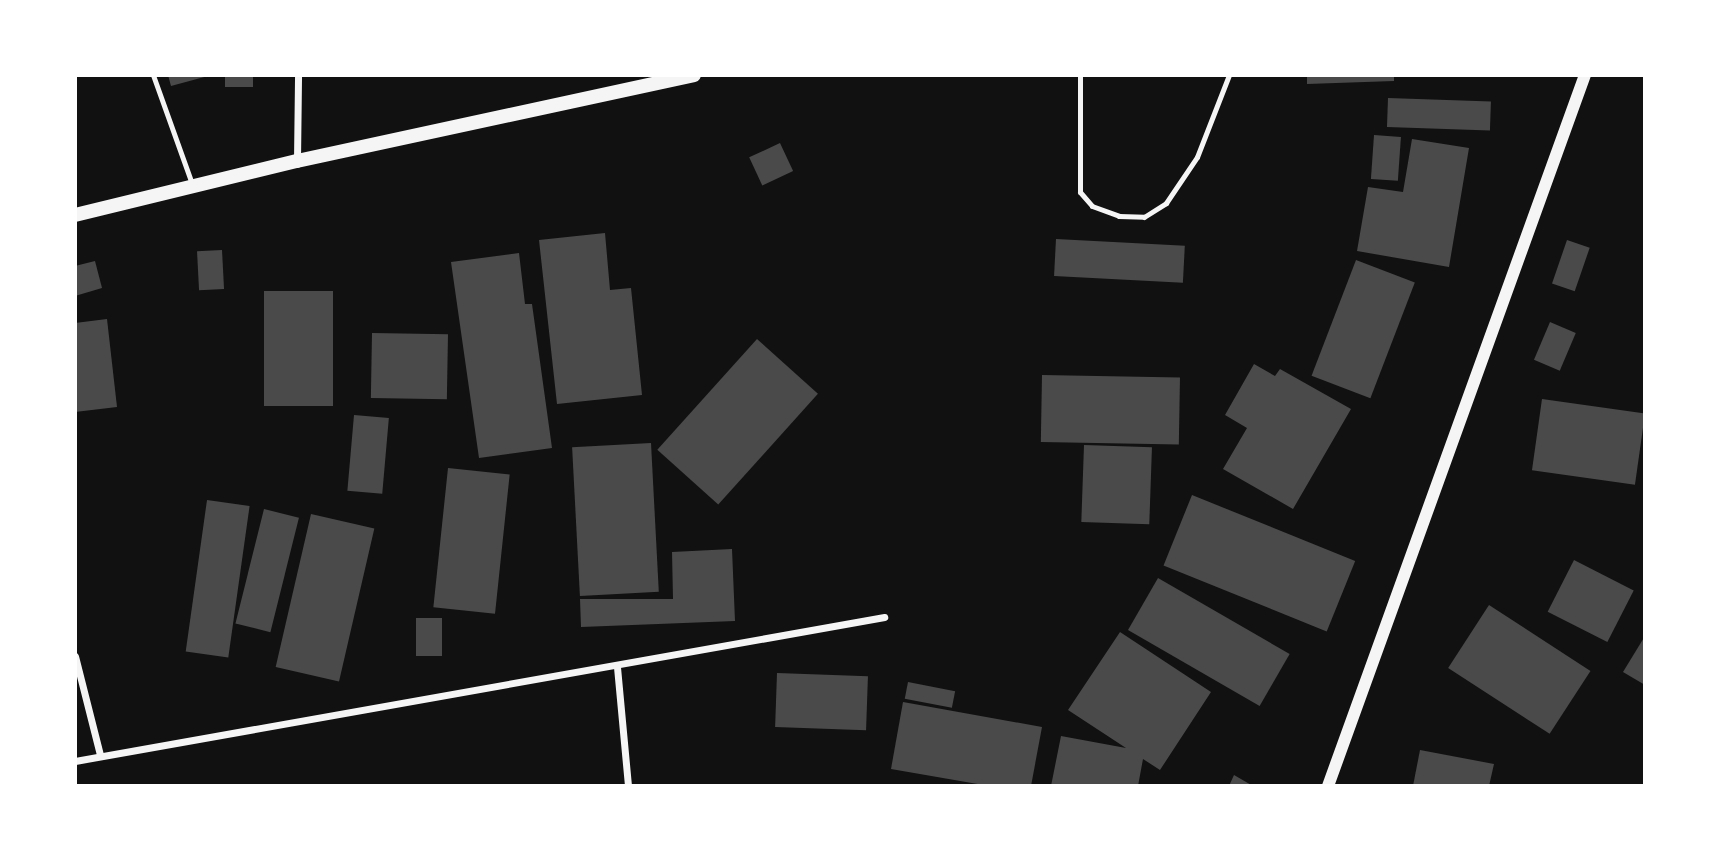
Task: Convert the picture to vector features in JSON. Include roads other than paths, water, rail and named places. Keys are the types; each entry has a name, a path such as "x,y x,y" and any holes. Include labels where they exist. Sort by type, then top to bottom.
{"main road":[{"path":"75,215 297,161 694,75"}],"street":[{"path":"297,161 298,75"},
{"path":"1328,786 1586,75"},
{"path":"75,761 617,667 884,617"},
{"path":"75,656 100,755"},
{"path":"617,667 628,786"}],"lane":[{"path":"153,75 193,186"},
{"path":"1080,75 1080,192 1092,206 1119,216 1144,217 1166,203 1197,157 1229,75"}]}
